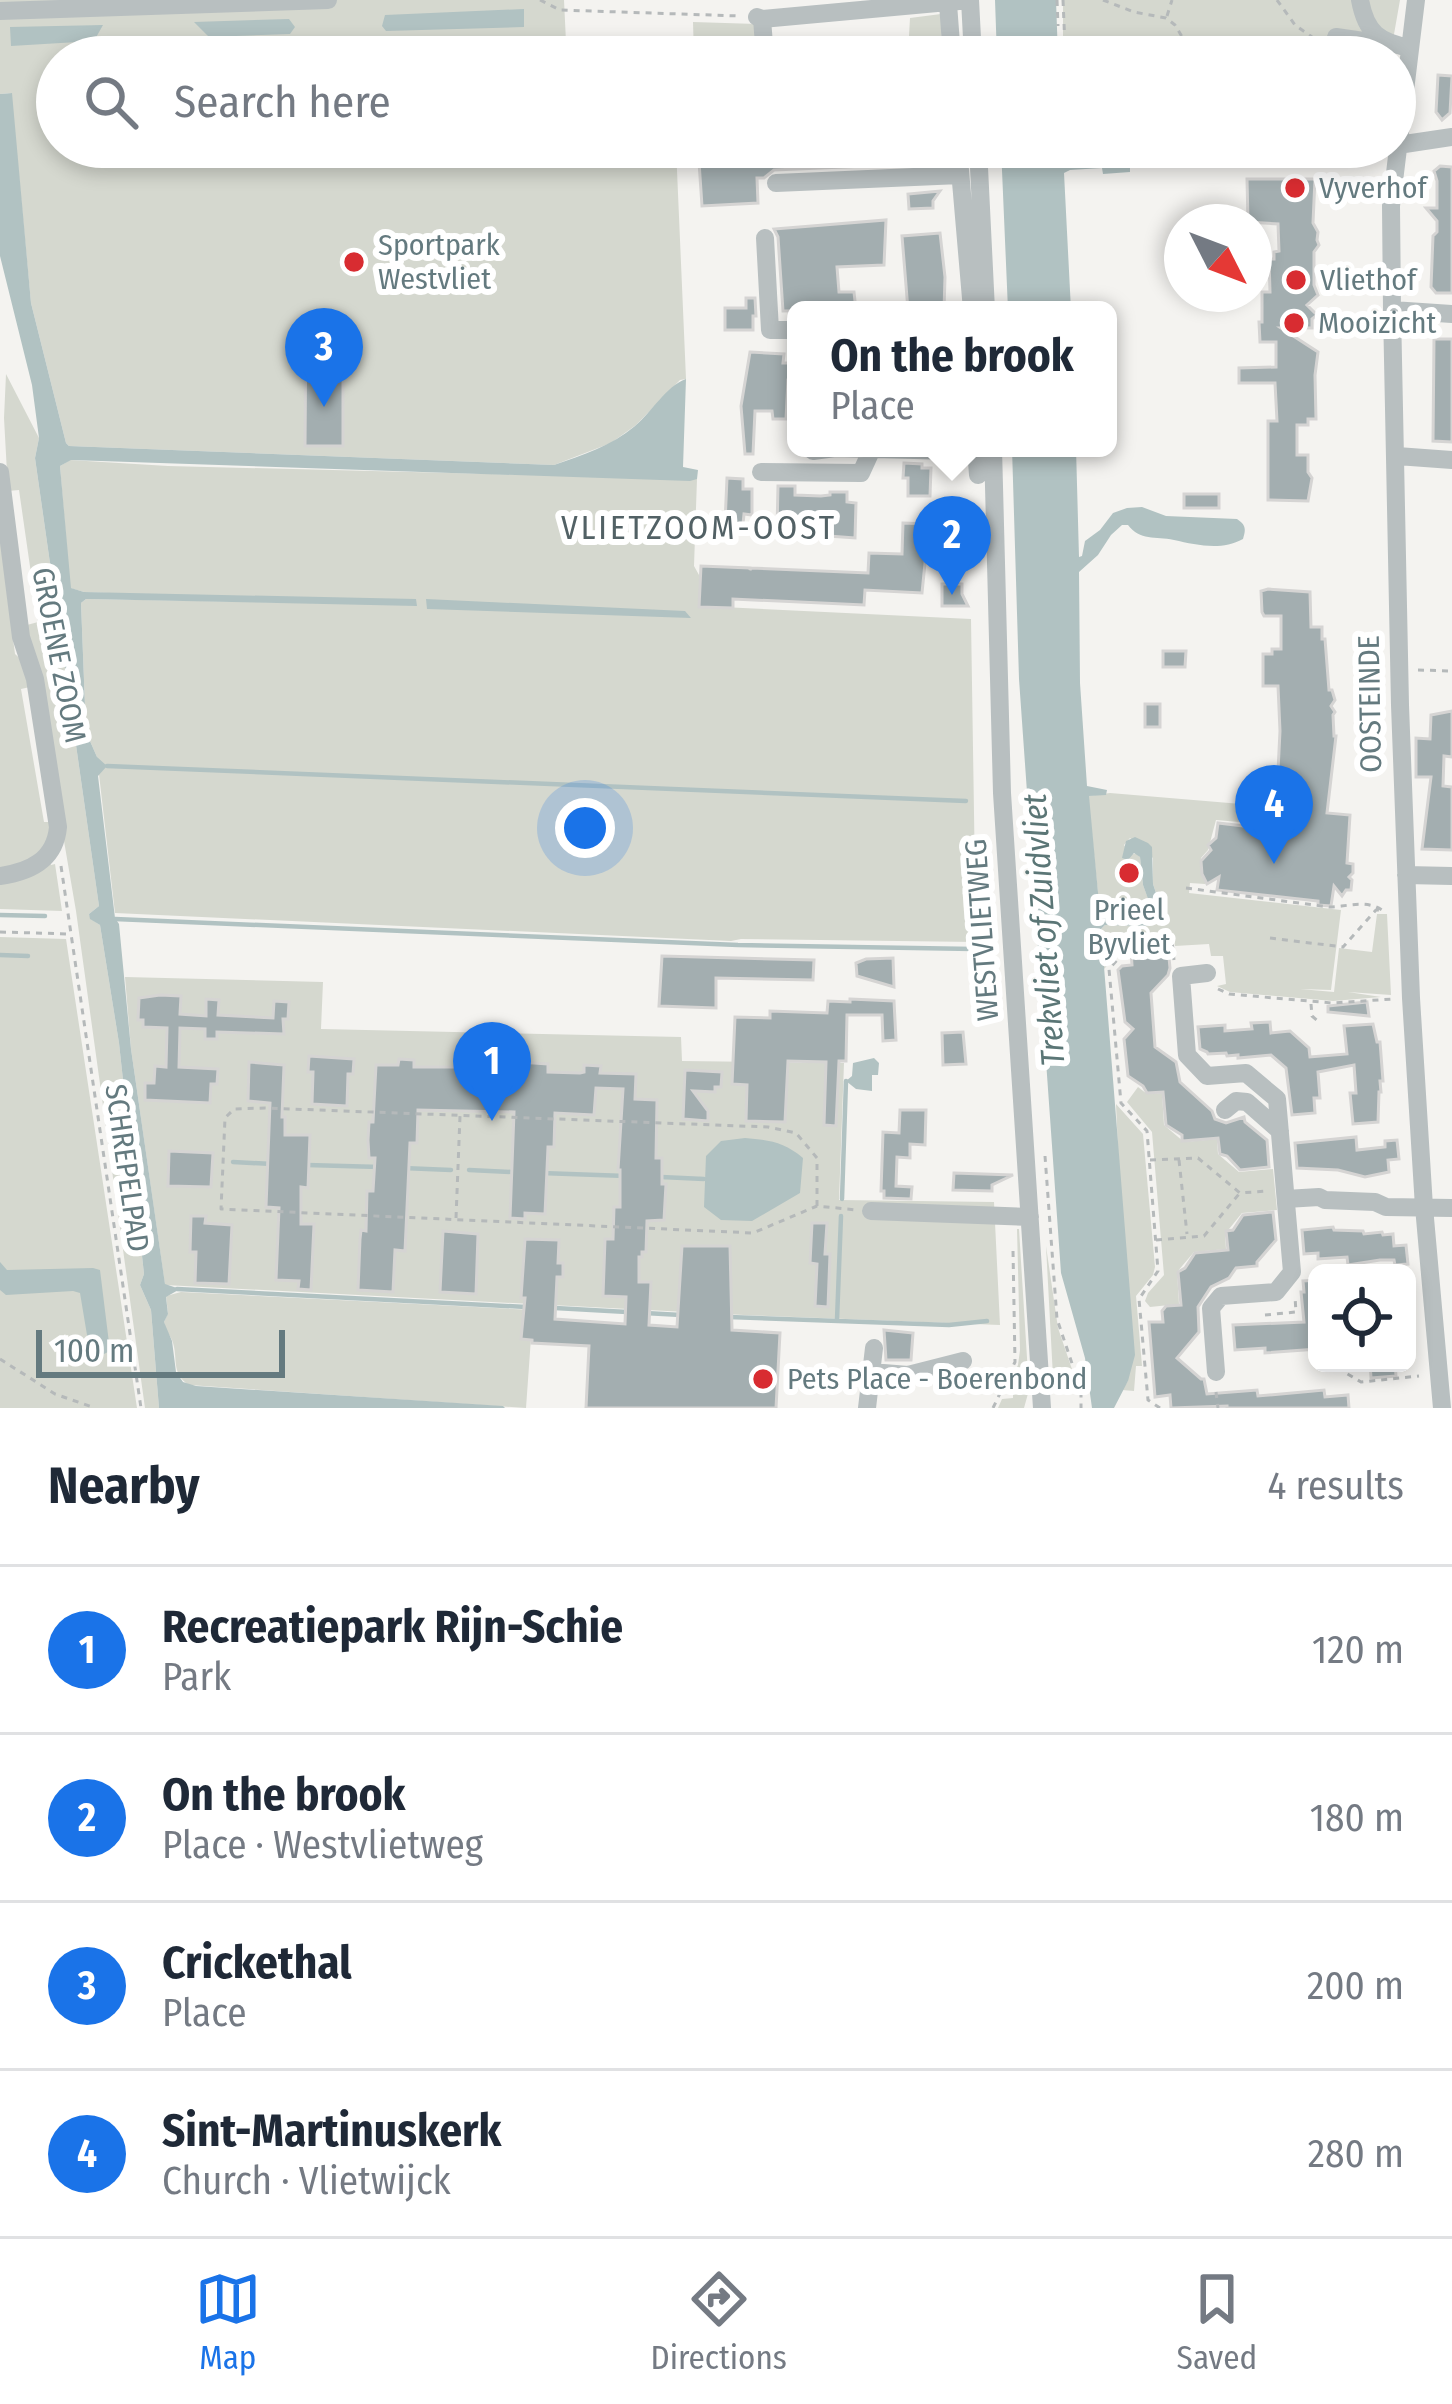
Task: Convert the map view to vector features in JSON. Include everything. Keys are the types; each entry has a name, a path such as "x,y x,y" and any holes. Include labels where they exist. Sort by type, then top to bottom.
{"street":[{"path":"0,11 328,0"},
{"path":"762,36 760,18 970,0 972,36"},
{"path":"1360,0 1367,24 1377,36"},
{"name":"OOSTEINDE","path":"1403,36 1416,0"},
{"path":"948,4 950,36"},
{"path":"1416,143 1452,137"},
{"path":"960,168 974,220 985,301"},
{"path":"972,301 977,168"},
{"name":"OOSTEINDE","path":"1395,168 1392,310 1407,911 1424,1207 1445,1350 1439,1374 1442,1408"},
{"path":"776,183 960,175"},
{"path":"764,238 770,330 787,330"},
{"path":"1392,310 1452,314"},
{"path":"1397,456 1452,460"},
{"path":"813,457 814,472"},
{"path":"761,472 861,473 868,457"},
{"path":"978,475 982,457"},
{"name":"WESTVLIETWEG","path":"984,457 1042,1408"},
{"name":"GROENE ZOOM","path":"0,472 21,638 35,679 58,827 53,848"},
{"path":"0,876 32,869 53,848"},
{"path":"1406,875 1452,876"},
{"path":"1207,973 1181,976 1187,1055 1207,1076 1246,1073 1277,1099 1292,1272 1276,1292 1221,1296 1211,1308 1216,1372"},
{"path":"1225,1110 1236,1100 1247,1102 1280,1131"},
{"path":"1286,1194 1376,1202 1386,1207 1452,1208"},
{"path":"872,1211 1030,1217"},
{"path":"867,1408 874,1348"},
{"path":"871,1372 908,1375 963,1361"}],"path":[{"path":"540,0 560,10 760,18"},
{"path":"1103,0 1166,18 1182,36"},
{"path":"1166,18 1172,0"},
{"path":"1277,0 1295,25 1321,36"},
{"path":"1058,26 1060,2"},
{"path":"1060,2 1064,36"},
{"path":"1399,670 1452,671"},
{"name":"SCHREPELPAD","path":"53,848 71,934 141,1408"},
{"path":"1186,888 1382,910"},
{"path":"1270,938 1343,946 1376,910 1407,911"},
{"path":"0,932 71,934"},
{"path":"1160,1408 1148,1400 1140,1328 1139,1299 1158,1271 1147,1131 1121,1103 1109,969 1132,943 1172,940 1175,972 1181,976"},
{"path":"1207,973 1216,988 1229,994 1333,1003 1411,998"},
{"path":"1310,1001 1312,1016 1319,1023"},
{"path":"817,1206 817,1158 796,1133 768,1127 234,1109 225,1118 221,1209 753,1233 817,1206 872,1211"},
{"path":"455,1220 460,1116"},
{"path":"1043,1140 1058,1319 1081,1390 1081,1408"},
{"path":"1149,1160 1198,1158 1240,1192 1286,1194"},
{"path":"1179,1159 1187,1238"},
{"path":"1156,1240 1204,1236 1240,1192"},
{"path":"0,1359 56,1394 95,1408"},
{"path":"1346,1372 1360,1382 1439,1374"}],"shaded area":[{"name":"Sportpark Westvliet","path":"0,0 564,0 566,36 36,36 36,168 677,168 686,379 611,443 554,465 69,446 31,303 11,93 0,94"},
{"path":"1063,0 1400,0 1394,36 1063,36"},
{"path":"941,14 942,36 909,36 910,18"},
{"path":"693,22 757,24 758,36 693,36"},
{"path":"6,374 39,438 35,458 99,906 89,914 100,925 119,1043 144,1274 140,1285 151,1310 159,1408 145,1408 76,911 27,625 38,622 19,490 8,491"},
{"path":"70,460 697,479 694,566 701,606 971,619 976,942 731,941 115,913 97,757 86,732 81,603 86,599 417,605 70,588 60,466"},
{"path":"0,538 15,654 24,662 30,687 21,689 44,822 52,822 49,854 51,865 55,864 62,911 0,909"},
{"path":"1110,793 1265,806 1263,824 1216,820 1201,858 1205,884 1190,883 1189,893 1341,910 1331,990 1300,989 1334,992 1339,948 1372,952 1377,914 1387,914 1391,995 1348,992 1381,997 1333,1001 1230,992 1217,986 1226,984 1223,956 1211,956 1209,944 1175,946 1174,937 1130,941 1104,969 1101,929 1105,925 1150,926 1160,905 1153,884 1153,858 1130,838 1124,845 1130,855 1140,857 1151,906 1148,910 1099,903 1088,796"},
{"path":"0,937 66,939 137,1408 0,1408"},
{"path":"125,977 323,982 321,1029 681,1037 682,1061 844,1063 839,1200 994,1202 1000,1325 165,1285"},
{"path":"1138,1087 1147,1094 1162,1093 1164,1125 1184,1142 1217,1139 1218,1154 1239,1172 1273,1169 1277,1210 1242,1213 1225,1234 1226,1249 1194,1252 1177,1272 1179,1304 1150,1307 1145,1301 1164,1275 1152,1132 1127,1102"},
{"path":"1116,1104 1143,1134 1155,1267 1136,1296 1142,1366 1136,1366 1134,1391 1122,1390 1128,1381"},
{"path":"1017,1229 1029,1390 1024,1408 998,1408 1002,1399 1013,1398 1013,1391 1006,1391 1020,1350"},
{"path":"1046,1246 1058,1328 1076,1381 1053,1377"},
{"path":"181,1292 533,1310 526,1408 189,1385 177,1370 164,1322 166,1296"}],"water":[{"path":"995,0 1056,0 1057,36 996,36"},
{"path":"524,9 524,27 386,31 382,26 385,15"},
{"path":"289,19 295,27 290,34 208,36 194,22"},
{"path":"103,25 97,36 36,36 36,44 11,46 10,27"},
{"path":"12,93 31,303 69,446 554,465 626,433 686,379 683,467 698,470 697,479 690,481 71,460 60,466 71,588 416,599 417,606 86,599 81,603 86,732 97,757 107,766 98,776 131,1049 165,1284 180,1289 166,1297 164,1322 176,1372 183,1382 196,1386 505,1408 159,1408 151,1310 140,1285 144,1274 119,1043 100,925 89,914 99,906 35,458 39,438 32,385 0,256 0,94"},
{"path":"1002,168 1102,168 1064,173 1071,301 1008,301"},
{"path":"1102,168 1130,168 1130,172 1103,174"},
{"name":"Trekvliet of Zuidvliet","path":"1012,457 1076,457 1079,557 1085,541 1113,513 1127,508 1242,523 1243,539 1209,546 1143,536 1122,525 1079,572 1087,786 1107,790 1106,795 1089,796 1099,903 1151,907 1140,857 1134,853 1128,860 1122,858 1126,841 1135,837 1152,847 1153,884 1160,905 1150,926 1105,925 1101,929 1135,1355 1114,1408 1092,1408 1085,1358 1061,1273 1019,679"},
{"path":"426,599 685,611 691,618 427,609"},
{"path":"874,1058 879,1063 878,1075 872,1075 872,1091 856,1089 846,1081 852,1076 853,1063"},
{"path":"745,1138 776,1143 803,1158 800,1193 752,1221 721,1220 704,1207 706,1156 721,1141"},
{"path":"0,1262 7,1270 100,1270 110,1351 93,1355 80,1293 6,1295 0,1290"}],"building":[{"path":"1438,75 1452,76 1450,113 1442,120 1436,112"},
{"path":"1452,167 1452,293 1436,293 1431,287 1437,221 1426,208 1437,208 1434,171"},
{"path":"699,168 820,168 774,170 757,178 758,203 702,206"},
{"path":"1247,179 1315,179 1313,223 1319,245 1314,252 1314,285 1318,295 1307,305 1317,315 1312,328 1281,328 1318,352 1316,419 1297,425 1297,455 1308,455 1312,478 1308,501 1268,500 1268,421 1277,421 1275,383 1239,383 1239,368 1276,367 1276,342 1260,342 1259,322 1262,312 1272,312 1272,259 1279,251 1278,224 1272,224 1272,204 1248,204"},
{"path":"940,191 933,208 909,209 908,194"},
{"path":"886,220 884,265 837,267 839,292 854,292 855,301 787,301 787,311 783,311 774,229"},
{"path":"940,233 944,301 907,301 902,236"},
{"path":"746,298 755,298 753,330 725,330 725,308 746,308"},
{"path":"306,321 331,322 331,359 343,359 343,446 305,446"},
{"path":"1434,339 1452,339 1452,442 1433,441"},
{"path":"750,352 784,354 786,419 773,419 772,411 755,411 753,454 745,454 741,406"},
{"path":"904,463 931,468 930,496 908,496"},
{"path":"727,478 743,479 743,489 752,489 752,515 744,514 743,524 725,523"},
{"path":"778,486 795,486 795,495 847,492 847,502 856,503 855,538 829,536 829,515 804,514 803,521 796,521 795,531 777,530"},
{"path":"1184,494 1219,494 1219,508 1184,508"},
{"path":"903,523 929,524 922,593 865,590 864,605 733,599 733,608 699,607 701,566 868,573 869,553 902,554"},
{"path":"942,584 962,584 968,606 942,606"},
{"path":"1261,591 1310,592 1311,627 1322,627 1325,639 1336,736 1327,813 1350,815 1347,863 1353,864 1351,890 1342,896 1334,886 1331,906 1217,890 1219,877 1207,884 1202,874 1201,861 1211,850 1208,845 1216,838 1218,823 1261,828 1271,801 1273,771 1278,771 1278,686 1263,686 1263,654 1281,649 1281,616 1262,612"},
{"path":"1163,651 1186,651 1185,667 1163,667"},
{"path":"1145,704 1160,704 1160,727 1145,727"},
{"path":"1452,711 1452,757 1444,756 1443,786 1452,787 1452,850 1422,849 1431,777 1416,777 1416,738 1430,739 1431,715"},
{"path":"1168,947 1168,975 1151,993 1155,1047 1176,1062 1180,1082 1215,1119 1226,1123 1244,1117 1267,1140 1269,1167 1240,1170 1220,1154 1218,1138 1182,1141 1182,1135 1166,1125 1163,1092 1147,1093 1128,1076 1124,1039 1133,1029 1125,1022 1118,970 1132,965 1131,951"},
{"path":"662,956 814,960 813,980 716,978 716,1008 659,1006"},
{"path":"893,958 894,987 857,976 856,963"},
{"path":"181,996 180,1014 206,1016 206,999 219,1000 218,1015 273,1018 274,1001 289,1002 288,1019 283,1019 284,1034 217,1032 217,1039 205,1039 205,1029 180,1028 179,1067 218,1069 210,1103 145,1100 145,1083 154,1083 155,1066 166,1067 167,1028 143,1027 143,1020 138,1020 139,998"},
{"path":"828,1001 894,1001 896,1040 883,1041 882,1015 847,1015 836,1126 824,1125 826,1062 788,1061 785,1122 746,1121 747,1085 732,1084 735,1017 770,1018 770,1011 827,1013"},
{"path":"1367,1002 1369,1016 1328,1012 1328,1006"},
{"path":"1270,1022 1271,1033 1290,1031 1309,1048 1310,1057 1347,1054 1344,1026 1373,1024 1380,1042 1383,1081 1378,1122 1353,1124 1354,1065 1318,1072 1320,1098 1314,1098 1315,1113 1292,1115 1286,1068 1271,1055 1238,1058 1200,1049 1198,1027 1225,1025 1225,1031"},
{"path":"963,1032 966,1064 943,1065 942,1033"},
{"path":"309,1056 354,1059 353,1074 348,1074 347,1106 312,1104"},
{"path":"399,1059 414,1060 414,1067 460,1067 460,1062 476,1063 476,1070 511,1070 512,1062 548,1064 548,1072 580,1073 584,1065 601,1066 600,1073 636,1074 635,1099 657,1100 656,1158 662,1158 662,1184 666,1184 664,1220 647,1221 646,1252 639,1257 639,1282 651,1282 649,1325 677,1327 682,1246 730,1246 732,1330 780,1333 776,1408 586,1408 589,1346 521,1339 525,1239 559,1240 563,1277 557,1277 555,1319 625,1324 626,1297 603,1296 605,1239 613,1239 614,1207 620,1207 623,1089 596,1088 594,1115 555,1113 554,1147 548,1147 545,1214 525,1213 525,1219 510,1218 514,1112 418,1110 417,1143 410,1143 405,1251 395,1250 393,1292 358,1290 361,1230 366,1231 367,1191 373,1191 375,1158 369,1158 368,1140 376,1065 398,1065"},
{"path":"249,1062 284,1065 285,1135 310,1135 308,1188 301,1187 301,1224 314,1224 311,1290 298,1289 299,1281 276,1280 279,1208 266,1207 270,1103 248,1101"},
{"path":"685,1070 722,1072 721,1087 715,1087 715,1092 693,1091 708,1111 708,1121 683,1119"},
{"path":"900,1110 926,1110 925,1145 910,1144 910,1158 897,1157 896,1186 912,1187 911,1199 884,1198 881,1191 883,1132 899,1133"},
{"path":"1356,1137 1357,1150 1385,1147 1385,1141 1397,1140 1399,1159 1388,1160 1389,1172 1365,1177 1297,1168 1295,1143"},
{"path":"169,1151 213,1153 211,1187 168,1186"},
{"path":"954,1173 1013,1175 992,1185 992,1191 953,1190"},
{"path":"1273,1212 1276,1240 1257,1266 1236,1268 1229,1278 1211,1287 1198,1307 1199,1332 1177,1358 1204,1379 1207,1394 1257,1390 1258,1396 1324,1390 1325,1397 1348,1395 1349,1408 1171,1408 1170,1395 1155,1397 1149,1322 1163,1322 1166,1306 1181,1305 1178,1272 1195,1253 1228,1250 1226,1231 1233,1230 1243,1215"},
{"path":"191,1216 206,1216 205,1223 232,1225 229,1284 195,1283"},
{"path":"812,1223 827,1223 828,1307 815,1306"},
{"path":"1333,1227 1393,1234 1394,1246 1406,1245 1408,1264 1380,1260 1348,1264 1347,1257 1318,1259 1318,1253 1304,1254 1302,1230"},
{"path":"443,1231 478,1234 476,1294 440,1292"},
{"path":"1303,1281 1308,1281 1308,1350 1235,1350 1233,1325 1304,1322"},
{"path":"884,1330 913,1333 911,1360 886,1360"},
{"path":"1371,1372 1396,1372 1396,1376 1371,1378"}],"waterway":[{"path":"107,766 966,801"},
{"path":"0,915 45,916"},
{"path":"115,919 738,945 974,949"},
{"path":"0,955 28,956"},
{"path":"842,1199 846,1081"},
{"path":"233,1162 272,1164"},
{"path":"307,1165 380,1167"},
{"path":"403,1168 451,1170"},
{"path":"469,1170 512,1172"},
{"path":"541,1173 626,1176"},
{"path":"661,1177 704,1179"},
{"path":"837,1320 841,1216"},
{"path":"177,1289 526,1307"},
{"path":"555,1308 627,1312"},
{"path":"645,1313 681,1315"},
{"path":"729,1317 949,1325 987,1321"}],"place":[{"name":"Vyverhof","path":"1295,188"},
{"name":"Sportpark Westvliet","path":"354,262"},
{"name":"Vliethof","path":"1296,280"},
{"name":"Mooizicht","path":"1294,323"},
{"name":"Crickethal","path":"324,407"},
{"name":"On the brook","path":"952,595"},
{"name":"Sint-Martinuskerk","path":"1274,864"},
{"name":"Prieel Byvliet","path":"1129,873"},
{"name":"Recreatiepark Rijn-Schie","path":"492,1121"},
{"name":"Pets Place - Boerenbond","path":"763,1379"}],"district":[{"name":"VLIETZOOM-OOST","path":"699,527"}]}
